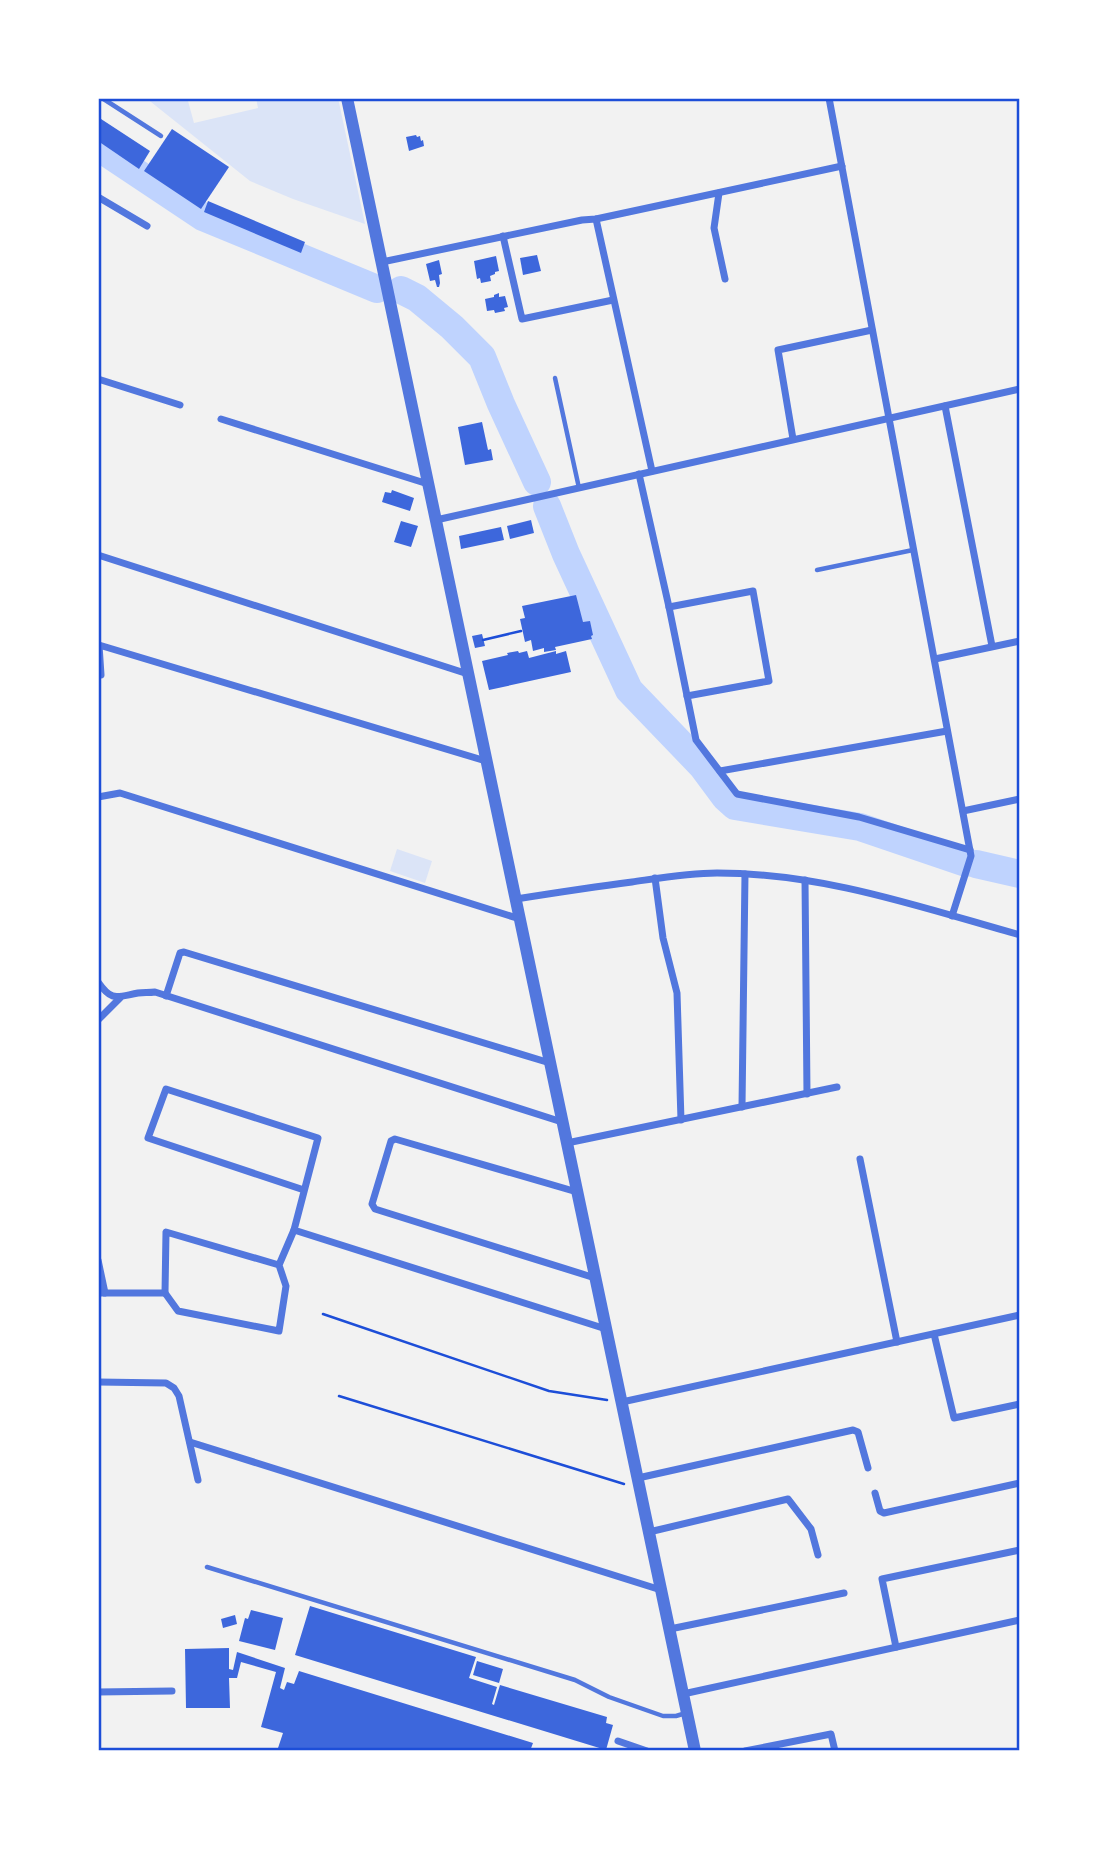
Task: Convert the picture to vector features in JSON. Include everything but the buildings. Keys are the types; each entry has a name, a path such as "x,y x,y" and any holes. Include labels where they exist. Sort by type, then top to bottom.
{"street":[{"path":"347,98 695,1751"},
{"path":"829,98 970,850 969,864 953,916"},
{"path":"382,262 842,166"},
{"path":"719,193 714,228 725,279"},
{"path":"98,197 147,226"},
{"path":"596,219 652,471"},
{"path":"503,236 522,319 613,300"},
{"path":"793,439 778,350 872,330"},
{"path":"98,379 180,405"},
{"path":"436,520 1020,390"},
{"path":"945,406 992,646"},
{"path":"220,419 428,484"},
{"path":"639,474 696,740 737,794 859,817 970,850"},
{"path":"98,555 468,674"},
{"path":"669,607 753,592 769,681 687,696"},
{"path":"935,659 1020,640"},
{"path":"101,675 99,645 487,761"},
{"path":"720,771 947,731"},
{"path":"98,797 120,793 520,919"},
{"path":"962,811 1020,799"},
{"path":"516,899 655,878 715,873 745,874 805,880 865,891 1020,934"},
{"path":"742,1107 745,874"},
{"path":"655,878 663,938 677,993 681,1120"},
{"path":"805,880 807,1094"},
{"path":"166,996 180,953 184,952 550,1063"},
{"path":"98,982 106,994 112,997 155,992 563,1122"},
{"path":"98,1020 120,998"},
{"path":"567,1143 837,1087"},
{"path":"279,1265 166,1232 165,1293 178,1311 279,1331 286,1286 279,1265 294,1230 318,1138 166,1088 148,1138 304,1190"},
{"path":"577,1192 395,1139 391,1142 372,1204 375,1209 596,1278"},
{"path":"860,1159 897,1342"},
{"path":"294,1230 606,1329"},
{"path":"98,1260 101,1293 165,1293"},
{"path":"622,1401 1020,1315"},
{"path":"934,1334 954,1418 1020,1404"},
{"path":"98,1382 166,1383 174,1388 179,1396 198,1480"},
{"path":"639,1484 853,1430 858,1432 868,1468"},
{"path":"190,1442 661,1590"},
{"path":"875,1493 880,1511 884,1513 1020,1483"},
{"path":"649,1532 788,1499 811,1529 818,1555"},
{"path":"896,1647 882,1579 1020,1550"},
{"path":"670,1629 844,1593"},
{"path":"683,1694 1020,1619"},
{"path":"98,1692 172,1691"},
{"path":"745,1751 831,1734 835,1751"},
{"path":"618,1741 648,1751"}],"lane":[{"path":"102,98 161,136"},
{"path":"555,378 579,488"},
{"path":"817,570 914,550"},
{"path":"207,1567 575,1680 609,1697 663,1716 687,1713"}],"path":[{"path":"484,640 521,631"},
{"path":"323,1314 549,1391 622,1401"},
{"path":"339,1396 639,1484"}],"shaded area":[{"path":"146,98 198,98 188,101 194,123 258,108 256,98 338,98 365,224 250,181"},
{"path":"397,849 432,861 425,883 390,871"}],"waterway":[{"path":"98,147 203,217 377,289"},
{"path":"401,290 417,298 482,357 537,482"},
{"path":"547,506 566,554 629,690 702,766 735,806 860,827 966,863"},
{"path":"976,864 1020,874"}]}
